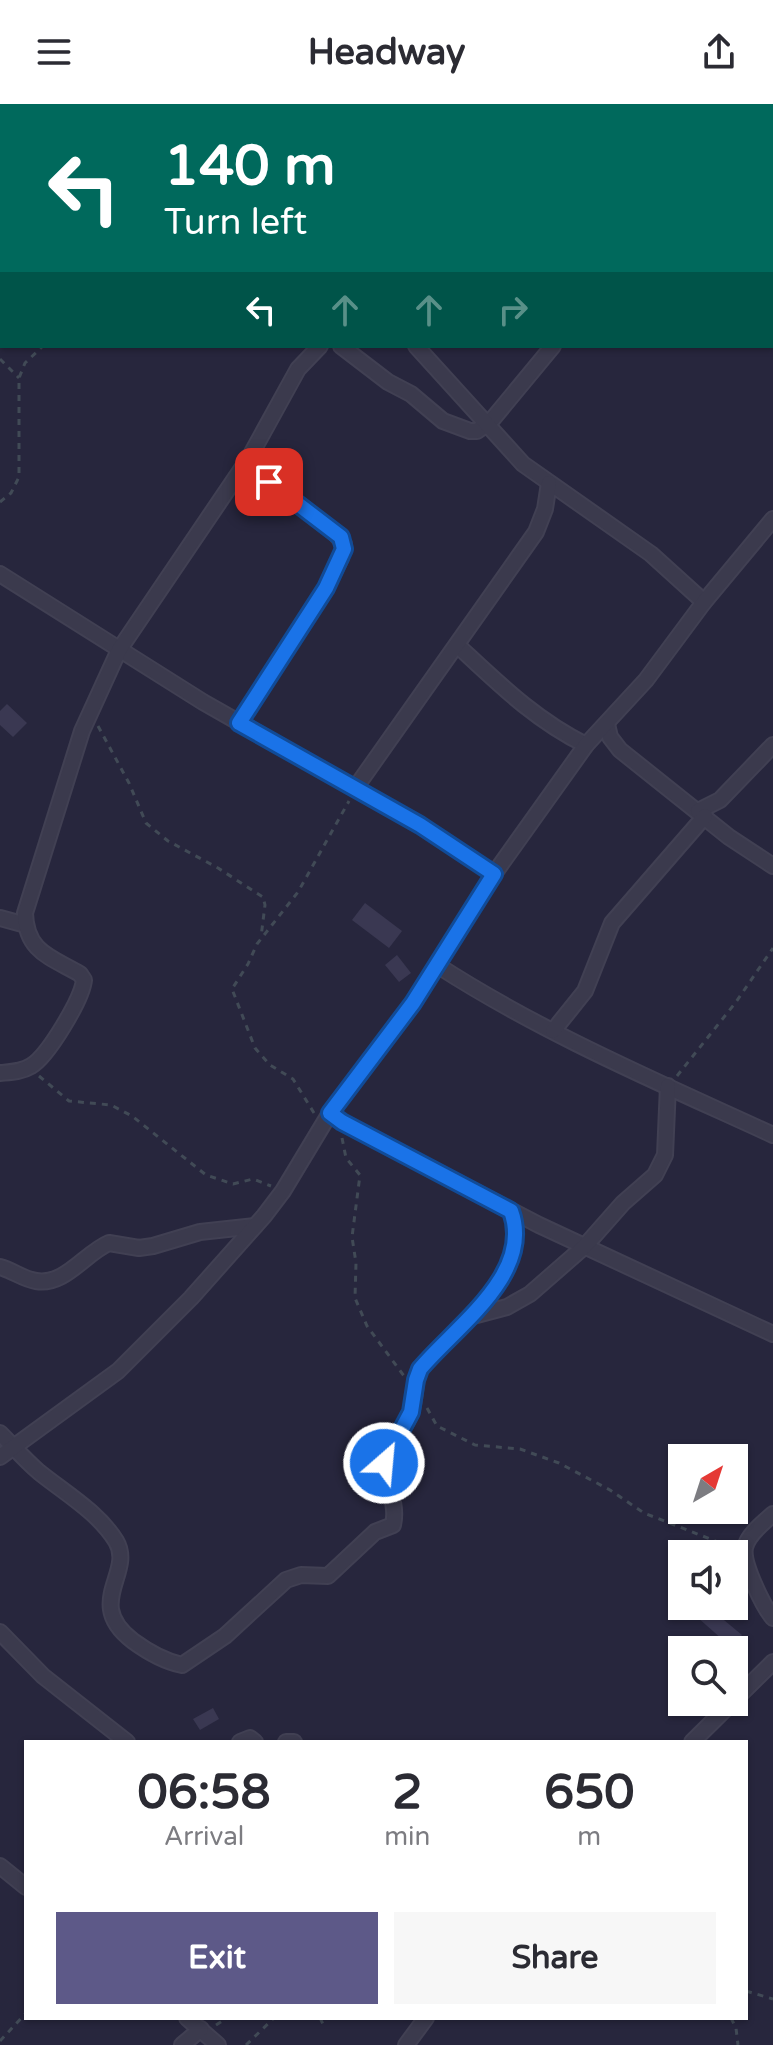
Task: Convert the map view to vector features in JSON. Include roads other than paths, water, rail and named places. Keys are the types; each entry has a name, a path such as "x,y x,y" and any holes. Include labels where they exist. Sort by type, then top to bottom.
{"street":[{"path":"0,1073 25,1069 37,1062 72,1010 84,980 80,974 37,949 26,925 28,903 89,712 119,650 249,458 298,369 318,348"},
{"path":"344,348 452,426 470,431 486,426 551,348"},
{"path":"418,348 523,464 651,554 704,602"},
{"path":"239,723 326,588 344,549 341,537 269,482 249,458"},
{"path":"356,787 536,532 541,523 549,483"},
{"path":"0,1457 118,1371 191,1298 255,1226 283,1191 413,1003 494,874 586,745 646,680 704,602 773,519"},
{"path":"2,580 239,723 420,825 494,874"},
{"path":"457,645 510,696 547,724 586,745"},
{"path":"607,724 614,744 701,814 773,866"},
{"path":"553,1031 585,991 612,923 701,814 720,800 773,745"},
{"path":"0,918 26,925"},
{"path":"437,965 480,993 553,1031 773,1135"},
{"path":"473,1316 519,1302 585,1246 623,1203 662,1166 667,1140 668,1086"},
{"path":"331,1121 511,1211 773,1334"},
{"path":"0,1433 36,1470 94,1516 117,1542 119,1560 111,1591 111,1612 124,1634 167,1662 182,1665 225,1636 286,1580 301,1575 328,1576 375,1532 393,1525 394,1506 384,1463 411,1412 420,1369 473,1316 504,1272 516,1245 517,1234 511,1211"},
{"path":"0,1267 32,1281 44,1282 59,1277 109,1243 139,1248 200,1232 255,1226"},
{"path":"773,1514 748,1541 744,1551 757,1593 773,1618"},
{"path":"0,1632 43,1676 124,1740"},
{"path":"694,1740 773,1662"},
{"path":"0,1866 24,1885"},
{"path":"190,2020 218,2045"},
{"path":"406,2045 425,2020"},
{"path":"182,2045 201,2029"}]}
